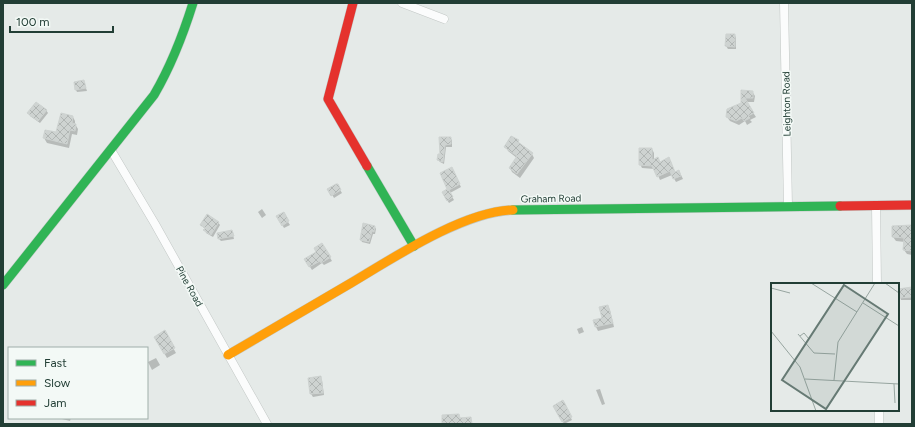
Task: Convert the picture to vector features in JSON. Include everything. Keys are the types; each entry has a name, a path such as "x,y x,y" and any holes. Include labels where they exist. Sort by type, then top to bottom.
{"street":[{"path":"3,286 154,95 165,78 176,55 193,3"},
{"path":"353,3 328,99 414,246"},
{"path":"402,3 444,19"},
{"name":"Leighton Road","path":"784,3 788,206"},
{"name":"Pine Road","path":"111,150 155,224 267,424"},
{"name":"Graham Road","path":"228,355 414,246 461,222 501,210 788,206 912,206"},
{"path":"876,206 877,283"},
{"path":"878,411 879,424"}],"building":[{"path":"726,34 735,34 735,47 725,46"},
{"path":"84,80 86,88 75,90 74,82"},
{"path":"741,90 753,91 753,98 745,98 754,113 748,116 750,118 744,121 742,118 736,121 726,117 727,109 741,103"},
{"path":"36,102 47,110 38,121 27,113"},
{"path":"61,113 73,116 72,123 76,124 75,131 70,130 67,144 43,138 45,130 56,132"},
{"path":"511,136 519,140 518,142 533,153 517,174 509,168 517,156 504,147"},
{"path":"439,137 451,137 451,144 445,145 443,162 437,160 438,154 440,154"},
{"path":"639,148 652,148 652,160 658,157 660,162 669,157 675,172 679,170 681,176 673,179 670,171 657,177 652,166 639,165"},
{"path":"452,167 460,184 449,190 453,197 447,201 442,192 447,189 440,173"},
{"path":"338,184 341,190 331,196 327,189"},
{"path":"284,212 289,221 282,226 276,216"},
{"path":"207,214 219,222 211,235 203,230 205,228 200,225"},
{"path":"363,223 375,226 369,242 360,240"},
{"path":"912,225 912,251 903,250 904,238 892,237 892,226"},
{"path":"232,230 234,236 218,239 217,233"},
{"path":"322,243 331,257 321,263 320,261 309,267 304,259 316,252 314,248"},
{"path":"912,287 912,297 899,298 899,289"},
{"path":"608,305 613,323 595,327 593,320 602,318 599,307"},
{"path":"165,330 175,348 164,354 154,337"},
{"path":"321,376 323,393 310,394 308,378"},
{"path":"563,400 572,417 562,422 553,406"},
{"path":"459,414 460,418 471,417 472,424 442,424 442,415"}],"traffic: fast":[{"path":"3,285 154,95 176,50 193,3"},
{"path":"367,166 414,246"},
{"path":"513,210 840,206"}],"traffic: slow":[{"path":"228,355 387,261 429,238 473,218 494,212 513,210"}],"traffic: jam":[{"path":"353,3 328,99 367,166"},
{"path":"840,206 912,205"}]}
